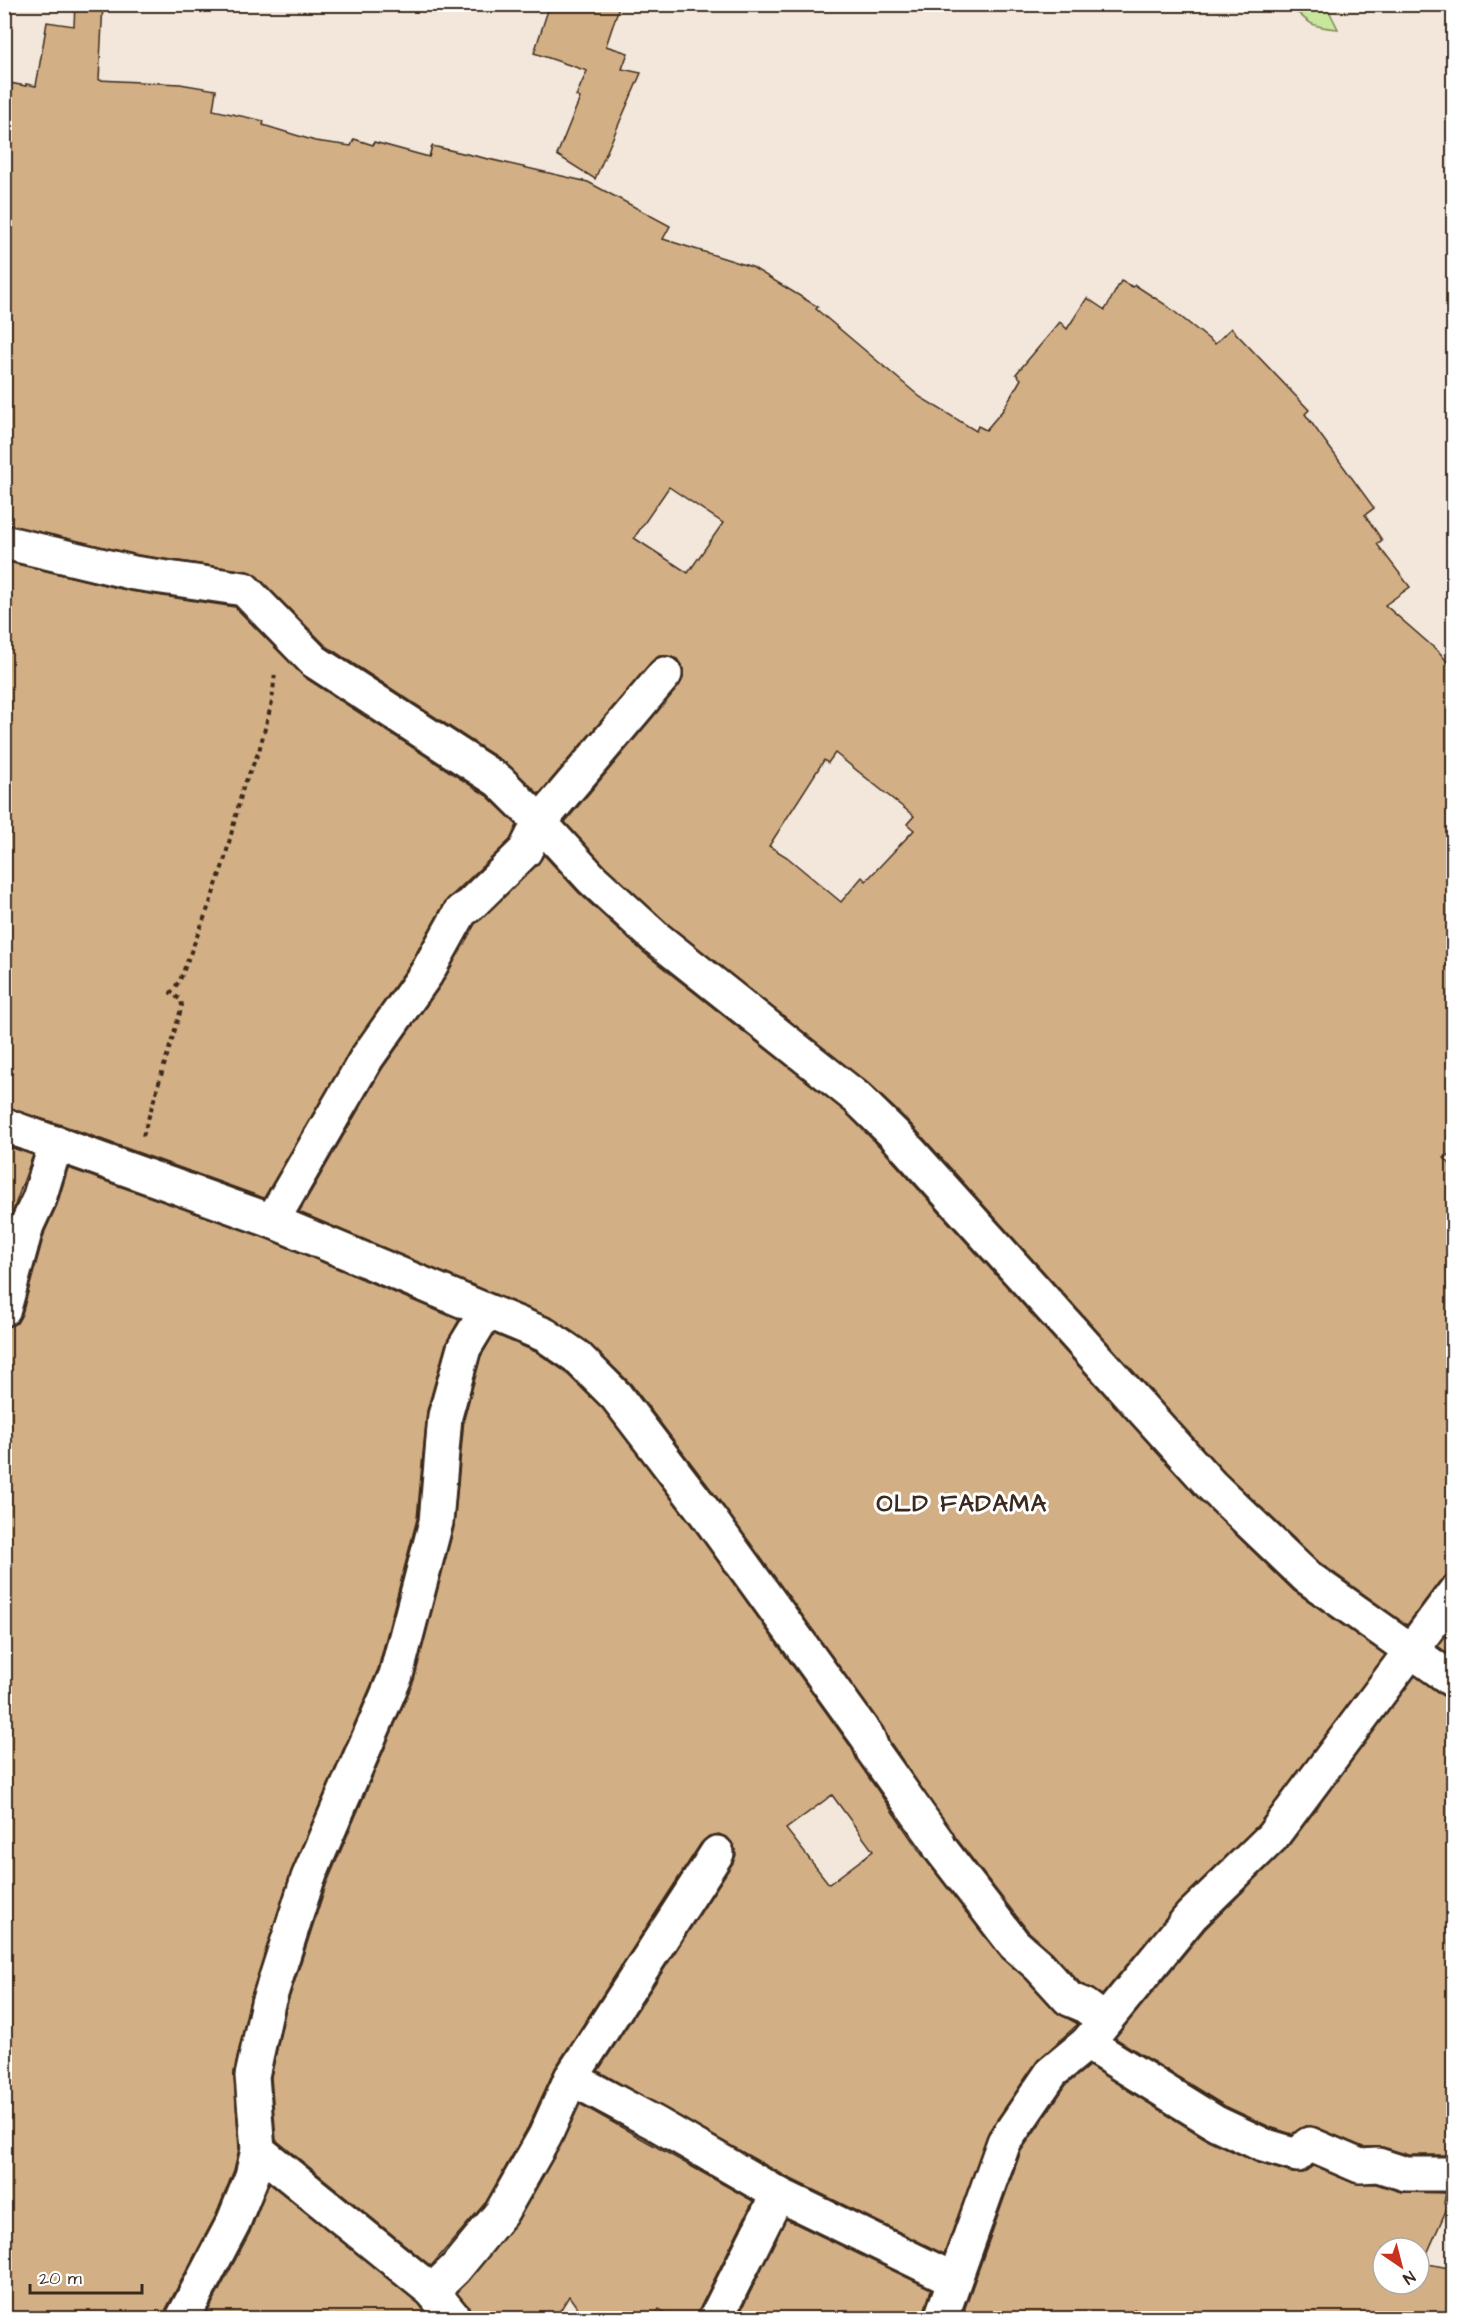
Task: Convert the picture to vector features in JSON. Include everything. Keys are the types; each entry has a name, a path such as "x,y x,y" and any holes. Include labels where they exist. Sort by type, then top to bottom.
{"street":[{"path":"4,542 134,573 244,589 314,661 499,781 592,879 655,937 856,1097 895,1135 1212,1486 1307,1577 1454,1681"},
{"path":"272,1221 366,1059 426,974 461,911 525,851 539,823 665,674"},
{"path":"4,1125 272,1221 544,1335 576,1356 616,1396 717,1528 810,1655 868,1738 873,1751 961,1876 1014,1944 1038,1965 1069,2000 1084,2005 1095,2031 1216,2123 1263,2145 1297,2155 1309,2144 1360,2166 1378,2165 1406,2174 1454,2174"},
{"path":"4,1309 27,1225 39,1199 56,1143"},
{"path":"183,2319 233,2223 252,2176 258,2150 252,2076 268,2003 308,1878 396,1675 436,1522 445,1416 464,1348 486,1312"},
{"path":"941,2319 953,2278 1004,2142 1052,2072 1095,2031 1191,1916 1272,1838 1454,1593"},
{"path":"432,2291 455,2269 501,2213 545,2136 571,2078 717,1853"},
{"path":"571,2078 655,2122 778,2194 953,2278"},
{"path":"258,2150 432,2291 454,2319"},
{"path":"716,2319 778,2194"}],"path":[{"path":"128,1169 147,1127 182,1006 181,1000 171,993 180,980 210,903 238,814 243,788 259,751 272,702 276,658 270,638 277,622"}],"green space":[{"path":"1290,5 1326,5 1338,29 1311,23"}],"building":[{"path":"75,4 103,4 99,80 180,84 216,90 213,110 264,121 263,125 315,141 351,146 354,139 429,157 432,146 588,182 670,226 663,239 752,267 818,307 816,309 920,397 976,431 978,426 986,430 1003,410 1021,379 1016,374 1060,322 1067,329 1087,298 1105,310 1121,281 1133,287 1135,285 1166,305 1215,344 1231,328 1309,410 1305,414 1374,508 1365,515 1382,540 1377,544 1410,587 1385,605 1440,653 1454,670 1454,1152 1444,1158 1454,1168 1454,1575 1446,1576 1439,1582 1407,1625 1319,1562 1225,1473 909,1122 869,1084 667,923 605,866 565,822 679,686 683,678 683,668 677,659 659,656 651,662 539,794 509,765 326,646 257,576 247,571 138,555 4,524 4,82 36,86 47,22 74,26","holes":["669,487 723,523 688,573 634,538","835,753 914,816 907,824 914,830 866,881 862,877 841,902 787,857 769,846 824,760 828,763"]},
{"path":"550,4 620,4 606,46 628,53 622,69 641,73 595,179 557,155 580,98 576,96 587,71 534,53"},
{"path":"4,561 130,591 235,607 304,677 487,796 517,825 510,840 445,902 410,964 350,1050 264,1198 62,1125 4,1107"},
{"path":"544,855 579,893 643,952 844,1111 881,1148 1199,1499 1294,1591 1385,1655 1258,1825 1178,1903 1102,1995 1080,1983 1052,1952 1028,1931 956,1838 890,1742 883,1727 725,1508 631,1384 589,1343 552,1318 299,1212 382,1069 441,985 475,924 538,864"},
{"path":"4,1145 33,1155 4,1236"},
{"path":"68,1168 265,1238 459,1320 446,1343 427,1411 417,1519 378,1669 291,1871 250,1999 234,2072 239,2149 234,2170 216,2215 166,2309 164,2319 4,2319 4,1327 17,1323 22,1314 45,1231 57,1205"},
{"path":"494,1334 536,1352 564,1371 602,1408 695,1530 851,1747 858,1762 925,1859 999,1955 1025,1978 1056,2012 1078,2024 1037,2061 989,2131 944,2254 787,2177 598,2071 733,1863 736,1855 734,1845 728,1838 719,1834 709,1836 701,1843 555,2068 528,2127 486,2202 431,2266 276,2140 271,2077 286,2008 326,1885 414,1680 454,1527 464,1419 481,1356","holes":["832,1795 873,1851 829,1884 786,1829"]},
{"path":"1454,1625 1454,1658 1438,1646"},
{"path":"1415,1676 1443,1696 1454,1700 1454,2155 1409,2155 1383,2147 1363,2147 1316,2127 1305,2126 1292,2134 1270,2127 1225,2106 1115,2038 1205,1929 1287,1848"},
{"path":"1089,2066 1206,2139 1258,2163 1292,2173 1302,2173 1313,2166 1353,2183 1376,2184 1401,2192 1446,2193 1444,2203 1448,2206 1431,2245 1431,2236 1371,2236 1371,2296 1431,2296 1431,2265 1454,2269 1454,2319 1151,2319 1134,2309 1129,2319 961,2319 1021,2151 1066,2085"},
{"path":"580,2104 753,2201 699,2310 697,2319 675,2319 659,2309 654,2319 585,2319 569,2296 555,2319 472,2319 469,2307 457,2293 517,2222 561,2145"},
{"path":"269,2183 419,2304 430,2319 204,2319 250,2232"},
{"path":"786,2219 931,2289 923,2319 737,2319"}],"district":[{"name":"OLD FADAMA","path":"962,1503"}]}
